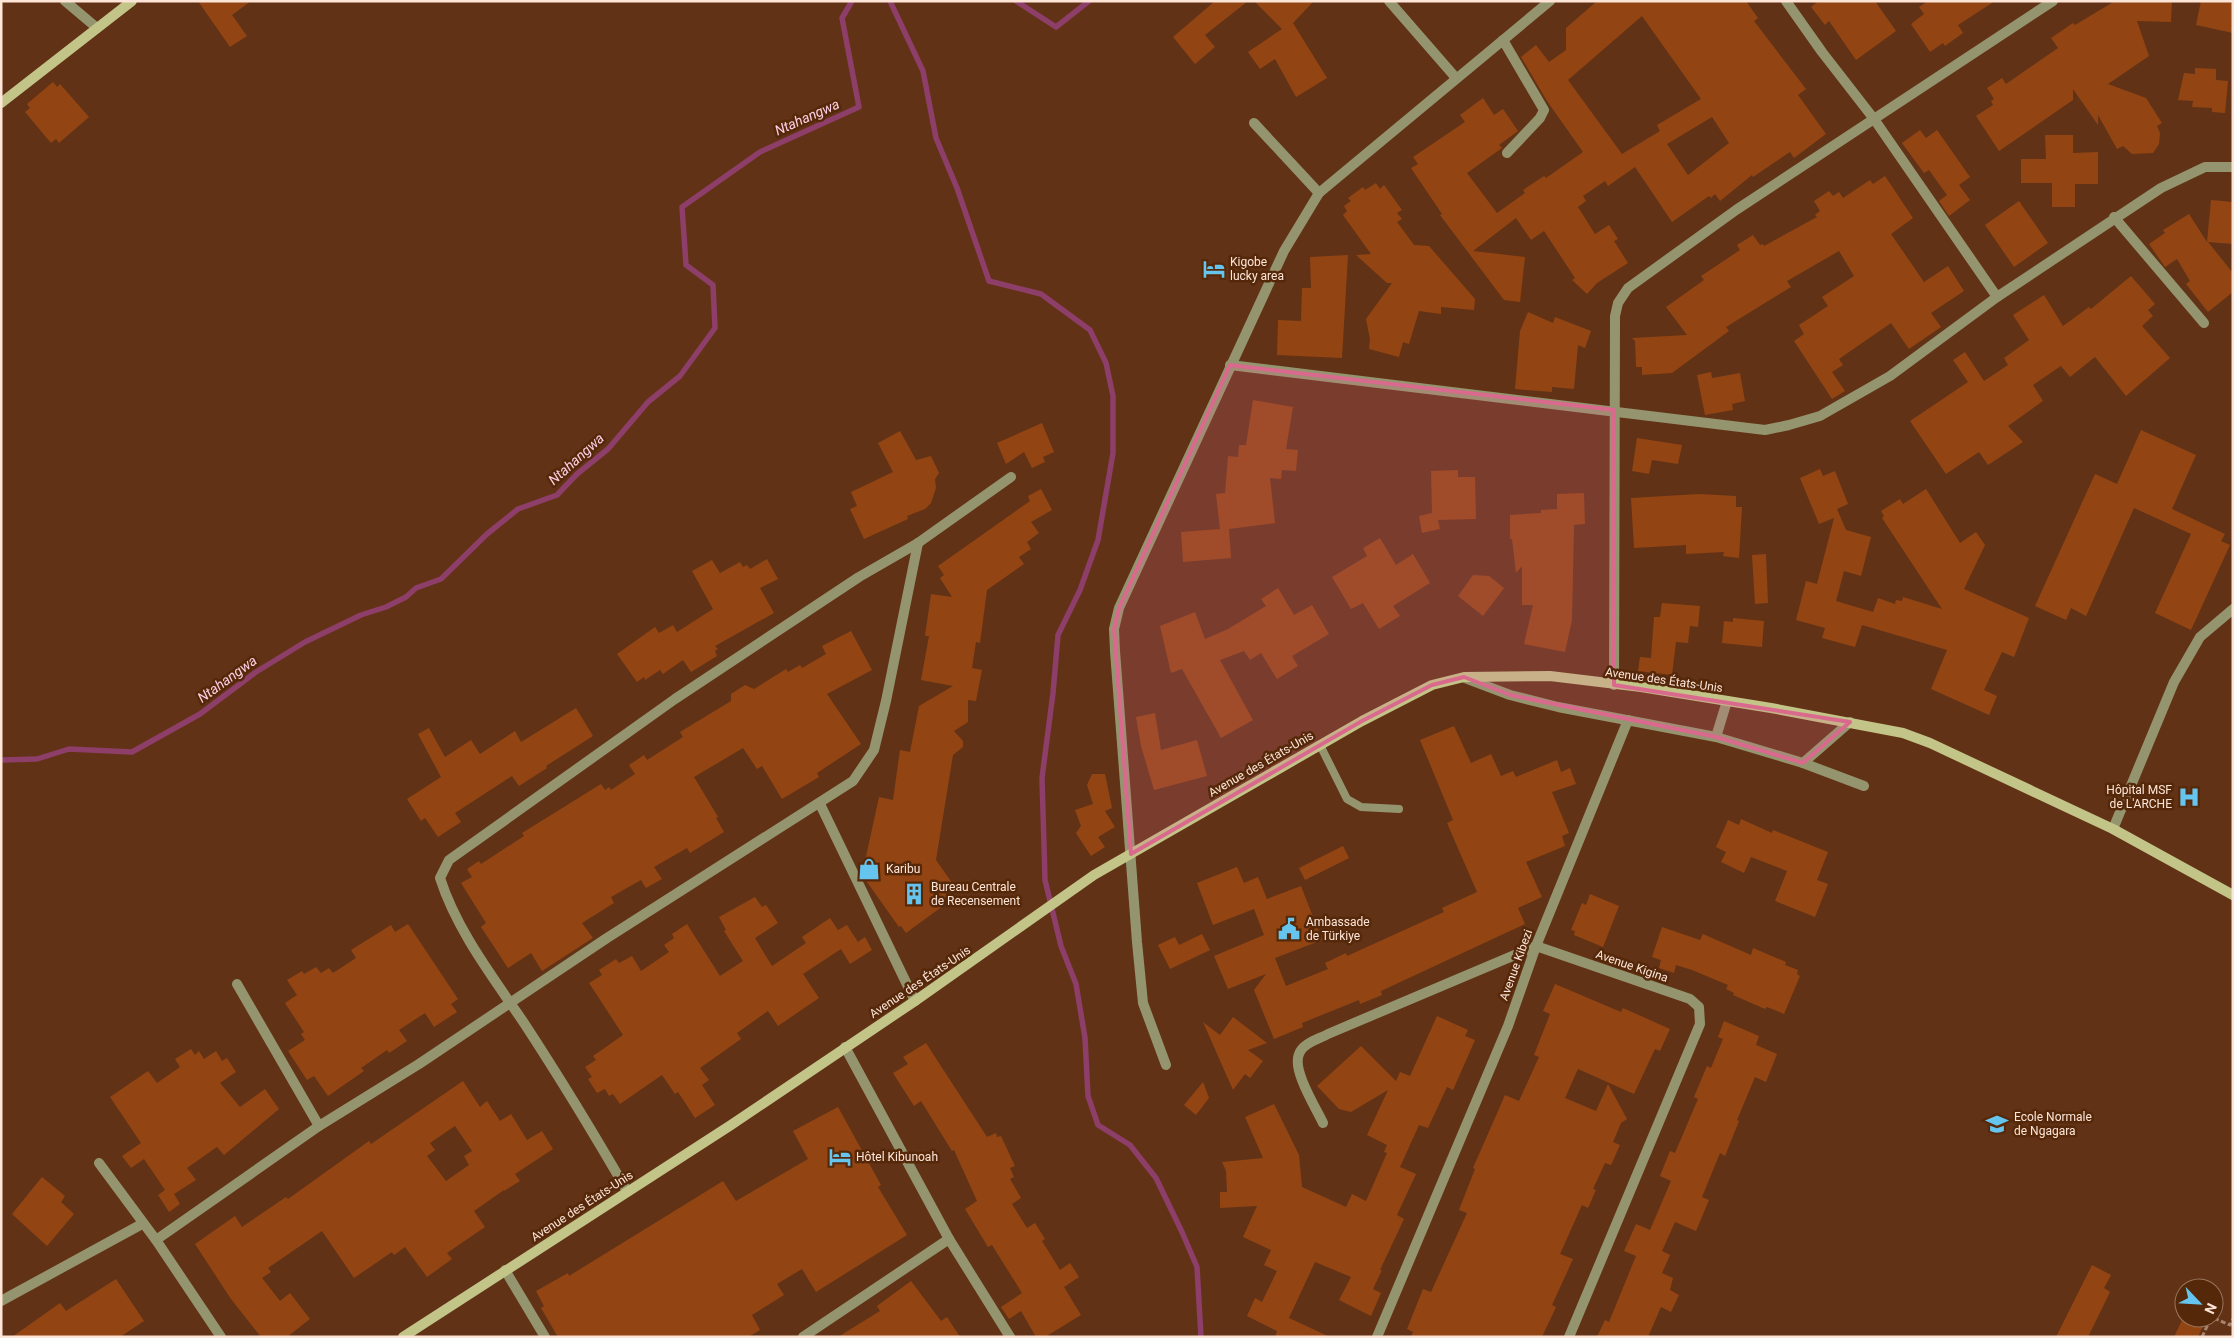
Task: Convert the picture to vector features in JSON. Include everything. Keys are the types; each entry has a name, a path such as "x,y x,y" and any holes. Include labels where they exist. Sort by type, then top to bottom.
{"street":[{"path":"65,1 97,28"},
{"path":"1,103 132,1"},
{"path":"1389,1 1456,78"},
{"path":"1166,1064 1144,1003 1114,629 1119,608 1284,250 1318,192 1550,1"},
{"path":"1786,1 1822,52 1874,119 1997,297"},
{"path":"1614,685 1614,410 1615,316 1618,302 1628,288 1736,210 2053,1"},
{"path":"1503,40 1544,110 1540,118 1507,153"},
{"path":"1254,123 1318,192"},
{"path":"1230,365 1614,410 1765,430 1820,416 1890,376 1997,297 2162,188 2205,167 2233,167"},
{"path":"2114,218 2204,323"},
{"path":"628,1191 576,1103 482,962 446,896 440,878 448,860 676,699 859,577 918,542 1011,477"},
{"path":"156,1240 319,1126 419,1064 606,938 853,782 874,750 886,701 918,542"},
{"path":"2113,829 2174,682 2200,638 2233,609"},
{"name":"Avenue des États-Unis","path":"403,1337 731,1125 915,1001 1094,875 1320,744 1432,685 1464,677 1550,676 1727,701 1903,733 1930,743 2113,829 2233,895"},
{"path":"1464,677 1510,695 1558,707 1716,737 1803,763 1864,786"},
{"path":"1716,737 1727,701"},
{"name":"Avenue Kibezi","path":"1377,1337 1508,1026 1536,946 1628,720"},
{"path":"1803,763 1850,722"},
{"path":"820,804 915,1001"},
{"path":"1323,1123 1297,1067 1299,1052 1307,1045 1328,1034 1536,946"},
{"name":"Avenue Kigina","path":"1536,946 1690,999 1699,1007 1700,1024 1569,1337"},
{"path":"238,984 319,1126"},
{"path":"845,1047 949,1239 1010,1337"},
{"path":"99,1163 142,1224 156,1240 221,1337"},
{"path":"1,1301 142,1224"},
{"path":"803,1337 949,1239"},
{"path":"506,1270 545,1337"}],"lane":[{"path":"1320,744 1347,799 1361,807 1399,809"}],"path":[{"path":"2224,1323 2230,1325 2233,1319"}],"highlighted area":[{"path":"1230,365 1614,410 1614,685 1850,722 1843,729 1803,763 1716,737 1510,695 1464,677 1432,685 1362,721 1131,854 1114,629 1119,608"}],"building":[{"path":"198,1 251,1 232,15 247,36 230,47"},
{"path":"1215,1 1248,1 1205,35 1215,47 1195,64 1173,37"},
{"path":"1254,1 1314,1 1293,23 1327,78 1296,97 1275,59 1260,69 1248,52 1282,29"},
{"path":"1597,1 1746,1 1758,18 1754,21 1806,89 1798,95 1826,134 1794,158 1790,152 1753,177 1752,175 1720,201 1715,194 1711,198 1709,196 1672,222 1635,167 1608,186 1605,181 1583,196 1586,201 1578,207 1595,234 1609,225 1618,239 1614,241 1628,263 1597,283 1587,294 1572,280 1575,278 1544,231 1531,240 1516,218 1473,251 1525,257 1520,302 1504,300 1440,215 1442,214 1411,168 1418,164 1413,157 1465,122 1460,115 1483,98 1494,115 1503,109 1518,131 1499,145 1502,148 1467,173 1497,213 1525,193 1523,190 1544,176 1546,178 1583,152 1547,101 1521,57 1536,45 1549,62 1566,50 1566,28","holes":["1642,16 1701,99 1657,125 1660,131 1622,154 1568,80","1712,117 1729,143 1688,175 1667,144"]},
{"path":"1818,1 1875,1 1896,31 1856,60 1829,21 1825,25 1811,7"},
{"path":"1928,1 1995,1 1958,25 1963,33 1945,46 1943,43 1930,52 1911,24 1924,14 1919,7"},
{"path":"2115,1 2172,1 2171,22 2137,21 2149,56 2108,84 2146,98 2162,123 2157,126 2160,133 2159,144 2153,153 2132,154 2123,146 2117,149 2098,115 2098,125 2073,89 2073,100 1999,151 1976,116 1993,105 1991,101 1994,99 1987,88 2002,78 2006,84 2058,48 2051,38 2073,23 2075,25"},
{"path":"2201,1 2233,1 2233,33 2196,25"},
{"path":"2195,68 2216,69 2216,80 2228,81 2225,113 2212,112 2212,108 2192,107 2193,101 2178,100 2184,73 2195,74"},
{"path":"53,82 57,87 60,84 89,117 59,143 56,139 51,143 25,112 30,108 27,104"},
{"path":"1920,130 1926,138 1937,130 1970,177 1959,185 1970,200 1949,216 1939,201 1947,195 1929,170 1924,173 1902,143"},
{"path":"2045,135 2073,135 2073,153 2098,152 2098,184 2075,184 2075,207 2052,207 2052,183 2021,183 2021,159 2046,159"},
{"path":"1885,176 1913,218 1891,234 1924,282 1948,266 1964,291 1931,313 1941,327 1909,349 1891,323 1839,359 1843,365 1832,372 1845,391 1832,399 1794,341 1804,334 1799,325 1828,306 1822,297 1854,276 1839,251 1787,281 1791,287 1726,327 1729,331 1672,373 1642,375 1642,367 1636,367 1635,341 1632,338 1687,335 1666,307 1704,280 1701,276 1740,250 1737,245 1753,235 1760,245 1763,244 1764,246 1817,217 1815,215 1820,211 1814,201 1829,191 1833,196 1839,192 1843,198 1870,180 1873,184"},
{"path":"1376,183 1380,189 1384,185 1402,210 1397,213 1402,219 1397,222 1414,245 1429,246 1475,299 1474,310 1441,307 1441,314 1419,311 1409,344 1403,342 1399,357 1369,349 1370,339 1366,319 1392,283 1387,283 1356,255 1371,254 1343,215 1347,211 1344,206 1351,201 1348,198 1363,187 1365,190"},
{"path":"2211,200 2233,202 2233,244 2208,242 2233,273 2233,292 2208,312 2186,284 2190,281 2177,259 2165,267 2149,244 2165,233 2163,230 2189,214 2207,242"},
{"path":"2019,201 2048,243 2014,267 1985,225"},
{"path":"1348,255 1342,358 1277,355 1278,320 1301,321 1302,288 1311,288 1310,257"},
{"path":"2131,276 2155,304 2148,310 2153,316 2142,326 2170,358 2126,396 2095,357 2070,377 2061,366 2033,385 2043,401 2008,426 2023,442 1988,465 1979,452 1946,474 1910,421 1968,382 1953,360 1965,352 1984,381 2008,365 2004,358 2029,340 2013,315 2044,295 2063,326 2089,307 2091,309"},
{"path":"1528,312 1553,323 1555,317 1591,331 1585,348 1578,345 1574,389 1552,387 1552,392 1515,389 1520,331"},
{"path":"1711,372 1712,378 1740,373 1745,401 1732,404 1733,410 1705,415 1697,375"},
{"path":"1253,400 1293,407 1286,449 1298,450 1296,471 1282,470 1281,479 1270,478 1275,523 1229,529 1231,558 1183,562 1181,532 1220,529 1216,494 1225,493 1228,456 1238,457 1239,445 1246,445"},
{"path":"1042,423 1054,452 1043,457 1045,462 1032,468 1024,452 1006,464 997,443"},
{"path":"2141,430 2196,455 2172,509 2225,534 2221,541 2230,545 2191,630 2155,613 2191,534 2134,508 2086,616 2071,608 2066,620 2035,606 2095,474 2117,484"},
{"path":"900,431 916,460 931,456 939,473 935,479 936,488 931,503 925,509 907,516 908,519 864,539 850,509 857,506 851,492 893,472 878,443"},
{"path":"1637,438 1682,445 1678,464 1652,460 1649,474 1632,471"},
{"path":"1820,469 1823,476 1835,471 1848,504 1837,509 1846,530 1871,537 1861,576 1844,571 1836,601 1873,612 1878,598 1895,604 1896,600 1902,601 1903,597 1942,609 1882,518 1884,516 1881,511 1900,499 1903,504 1926,489 1960,543 1976,532 1985,545 1964,589 2029,618 2014,657 2002,652 1984,690 1997,696 1989,715 1931,689 1947,650 1862,625 1855,647 1822,638 1825,628 1796,620 1806,581 1817,584 1834,518 1819,524 1800,478"},
{"path":"1458,470 1458,477 1475,477 1476,519 1438,520 1440,529 1422,533 1419,516 1432,513 1431,471"},
{"path":"1041,489 1052,510 1031,522 1039,533 1027,542 1031,549 1019,557 1024,564 987,590 980,643 976,642 972,668 982,670 976,701 968,700 968,722 954,731 963,741 963,747 953,755 936,860 955,887 946,893 951,900 906,933 901,926 899,927 862,875 879,797 893,800 900,750 910,752 919,706 953,686 921,680 929,636 925,636 931,594 952,597 940,578 944,575 938,566 1030,501 1028,496"},
{"path":"1584,493 1585,524 1574,525 1572,620 1565,652 1524,644 1533,605 1522,605 1522,566 1516,573 1512,539 1510,539 1510,515 1541,513 1541,510 1557,509 1557,494"},
{"path":"1699,494 1736,496 1736,507 1742,507 1739,558 1723,556 1724,552 1686,554 1686,545 1634,548 1631,498"},
{"path":"1380,538 1396,565 1413,554 1430,583 1393,606 1400,616 1379,629 1363,603 1351,609 1332,577 1367,556 1363,548"},
{"path":"1766,554 1768,603 1755,604 1752,555"},
{"path":"767,559 778,579 760,588 774,613 715,646 718,649 715,651 717,656 691,672 683,660 663,674 660,670 645,680 644,677 637,682 617,654 655,627 659,633 673,625 677,632 713,609 692,571 712,560 720,573 740,562 743,567 747,565 750,569"},
{"path":"1473,575 1489,576 1504,588 1483,616 1458,596"},
{"path":"1278,588 1294,615 1312,605 1329,634 1292,656 1298,666 1277,679 1261,653 1250,660 1244,651 1220,660 1253,720 1221,738 1182,669 1171,673 1160,626 1195,612 1205,639 1228,629 1266,606 1261,599"},
{"path":"1662,603 1700,606 1698,627 1690,626 1688,643 1676,642 1672,675 1638,671 1640,657 1651,658 1654,617 1660,617"},
{"path":"1733,618 1764,621 1762,647 1722,643 1724,621 1733,622"},
{"path":"851,631 872,670 827,694 861,744 817,773 819,777 782,799 762,766 757,769 743,748 694,777 718,817 716,818 724,832 690,853 687,848 654,867 662,879 646,888 641,880 611,897 614,903 582,923 593,938 542,971 531,953 508,968 481,927 486,923 461,883 472,877 467,869 479,861 481,864 524,836 522,833 601,784 605,790 609,787 611,790 635,774 629,765 644,755 647,760 683,737 680,732 731,701 731,694 745,685 754,689 786,669 788,672 800,665 802,668 826,654 822,646"},
{"path":"576,708 593,736 519,786 512,776 455,813 461,822 438,837 425,818 421,821 407,799 441,777 418,734 429,728 445,757 471,740 480,754 515,731 521,742"},
{"path":"1155,713 1161,750 1197,740 1207,776 1154,790 1141,746 1136,717"},
{"path":"1454,726 1471,763 1491,754 1501,776 1513,771 1516,777 1557,760 1561,772 1570,768 1576,784 1552,792 1569,833 1562,836 1565,846 1526,862 1542,897 1518,908 1525,924 1381,991 1382,995 1360,1004 1359,1000 1302,1023 1303,1027 1274,1039 1254,990 1266,974 1228,989 1214,956 1264,935 1254,909 1213,925 1197,883 1237,867 1244,883 1258,877 1267,899 1301,886 1322,940 1275,958 1286,986 1328,969 1325,963 1346,953 1347,956 1444,912 1442,908 1477,892 1447,823 1453,820 1420,740"},
{"path":"1092,774 1105,774 1112,808 1105,811 1115,827 1098,837 1105,847 1091,856 1076,833 1081,826 1075,810 1093,804 1087,785"},
{"path":"1741,819 1772,833 1773,830 1828,852 1817,880 1828,884 1815,917 1775,901 1787,871 1751,857 1744,873 1721,862 1726,852 1716,847 1728,820 1739,825"},
{"path":"1343,846 1349,858 1305,880 1299,868"},
{"path":"1590,894 1619,906 1603,947 1574,935 1575,931 1571,930 1582,903 1586,905"},
{"path":"755,897 762,907 766,905 778,923 755,938 772,966 806,943 802,937 830,918 838,930 847,925 858,942 865,937 872,950 850,964 841,949 803,974 819,998 778,1026 768,1011 737,1033 741,1039 700,1068 709,1080 702,1085 715,1105 695,1118 678,1092 675,1094 662,1075 620,1104 613,1094 609,1096 605,1089 597,1093 588,1079 592,1077 585,1067 596,1060 593,1056 623,1035 589,983 602,975 599,970 616,959 619,963 632,956 641,971 669,952 664,945 674,938 672,934 687,924 720,976 743,961 724,931 726,930 719,917"},
{"path":"408,924 458,999 451,1004 457,1012 434,1027 425,1013 399,1030 407,1041 389,1053 387,1050 361,1068 364,1071 328,1096 314,1076 307,1080 288,1051 305,1040 301,1034 304,1032 285,1003 297,995 287,980 302,971 304,974 316,967 321,973 329,968 333,973 356,958 351,950 391,925 395,932"},
{"path":"1662,927 1700,940 1703,934 1751,955 1753,948 1786,962 1785,965 1798,970 1797,974 1800,976 1784,1014 1767,1007 1765,1009 1733,995 1734,993 1726,989 1728,985 1692,970 1676,965 1674,973 1659,968 1661,960 1652,957"},
{"path":"1202,934 1210,950 1170,969 1158,945 1175,937 1179,945"},
{"path":"1555,984 1621,1012 1623,1008 1670,1029 1660,1051 1655,1049 1634,1094 1578,1069 1565,1098 1596,1111 1608,1084 1627,1119 1621,1123 1613,1142 1620,1145 1611,1165 1605,1163 1593,1189 1596,1190 1588,1208 1582,1205 1560,1254 1573,1259 1552,1305 1556,1307 1542,1337 1411,1337 1413,1332 1407,1329 1423,1289 1431,1292 1467,1213 1459,1210 1475,1169 1473,1168 1505,1095 1519,1101 1539,1057 1534,1055 1550,1014 1543,1011"},
{"path":"1437,1016 1468,1030 1465,1036 1475,1040 1453,1090 1447,1087 1428,1128 1419,1125 1400,1167 1416,1174 1397,1215 1404,1219 1373,1289 1381,1293 1371,1316 1339,1300 1351,1277 1315,1262 1289,1318 1330,1337 1275,1337 1277,1331 1247,1316 1255,1298 1262,1302 1277,1271 1264,1265 1271,1250 1243,1237 1257,1206 1220,1208 1220,1192 1227,1192 1226,1171 1222,1162 1263,1158 1245,1117 1274,1104 1299,1155 1302,1187 1346,1207 1352,1194 1366,1201 1387,1153 1384,1152 1387,1145 1367,1135 1388,1090 1351,1112 1339,1109 1317,1086 1361,1046 1396,1081 1400,1072 1410,1076"},
{"path":"1233,1017 1267,1043 1248,1050 1263,1061 1250,1078 1245,1074 1233,1090 1203,1022 1220,1035"},
{"path":"1724,1021 1759,1036 1756,1045 1777,1054 1766,1082 1755,1077 1737,1120 1739,1121 1725,1156 1720,1153 1702,1197 1709,1200 1696,1231 1675,1222 1662,1251 1670,1255 1662,1273 1673,1278 1670,1290 1679,1295 1671,1312 1661,1307 1648,1337 1597,1337 1605,1320 1609,1322 1636,1256 1624,1251 1636,1224 1650,1230 1671,1181 1660,1176 1670,1151 1675,1153 1698,1099 1694,1097 1707,1066 1711,1068 1723,1039 1718,1037"},
{"path":"926,1043 987,1137 996,1133 997,1137 1001,1136 1015,1166 1010,1168 1014,1177 1010,1179 1021,1198 1012,1204 1027,1228 1035,1223 1045,1239 1042,1241 1060,1270 1070,1263 1079,1277 1064,1287 1081,1315 1045,1337 1036,1337 1021,1311 1009,1319 1001,1307 1022,1293 992,1245 988,1247 965,1209 977,1201 954,1150 952,1151 921,1101 914,1106 893,1073 908,1064 903,1057"},
{"path":"191,1049 195,1055 199,1051 204,1059 216,1051 222,1061 227,1058 236,1072 220,1083 240,1107 265,1089 279,1109 224,1155 217,1147 187,1168 196,1180 174,1194 180,1204 169,1212 158,1195 165,1190 144,1159 131,1168 122,1156 141,1143 110,1097 148,1071 157,1083 180,1067 175,1059"},
{"path":"463,1081 480,1107 487,1101 500,1121 511,1114 527,1140 542,1131 553,1149 515,1174 520,1181 474,1211 485,1227 447,1253 452,1259 427,1277 405,1247 394,1255 392,1252 354,1278 322,1231 268,1268 271,1272 262,1278 280,1301 290,1293 310,1319 287,1337 261,1337 231,1299 195,1244 235,1216 242,1227 286,1197 288,1199 369,1141 371,1144","holes":["455,1126 472,1151 464,1156 469,1165 446,1181 427,1156 435,1150 430,1143"]},
{"path":"1203,1082 1209,1098 1196,1115 1184,1105"},
{"path":"838,1107 881,1185 878,1187 907,1235 816,1292 802,1269 777,1284 784,1295 752,1315 760,1330 748,1337 558,1337 541,1308 544,1306 536,1291 568,1273 569,1276 723,1181 736,1201 808,1159 793,1131"},
{"path":"42,1177 65,1196 61,1202 74,1214 47,1246 12,1214"},
{"path":"2092,1265 2111,1275 2104,1288 2110,1292 2088,1337 2056,1337"},
{"path":"116,1279 144,1321 120,1337 12,1337 60,1303 66,1311"},
{"path":"911,1281 941,1321 947,1317 960,1337 838,1337 880,1311 877,1306"},
{"path":"2178,1328 2202,1328 2198,1337 2174,1337"}],"waterway":[{"name":"Ntahangwa","path":"1,760 37,759 69,749 132,752 200,714 256,672 305,642 361,615 386,607 406,597 416,588 441,579 487,534 518,509 557,495 577,474 608,449 648,402 680,376 715,328 713,285 686,265 682,207 760,152 859,107 842,18 852,1"},
{"path":"890,1 923,71 936,138 957,188 989,281 1041,294 1090,330 1106,363 1113,396 1113,453 1098,540 1080,590 1058,635 1042,778 1045,880 1061,946 1076,984 1085,1038 1088,1096 1098,1125 1130,1145 1156,1178 1182,1232 1197,1267 1201,1337"},
{"name":"Ntahangwa","path":"1016,1 1056,27 1089,1"}],"place":[{"name":"Kigobe lucky area","path":"1214,269"},
{"name":"Hôpital MSF de L'ARCHE","path":"2189,797"},
{"name":"Karibu","path":"869,869"},
{"name":"Bureau Centrale de Recensement","path":"914,894"},
{"name":"Ambassade de Türkiye","path":"1289,929"},
{"name":"Ecole Normale de Ngagara","path":"1997,1124"},
{"name":"Hôtel Kibunoah","path":"840,1157"}]}
